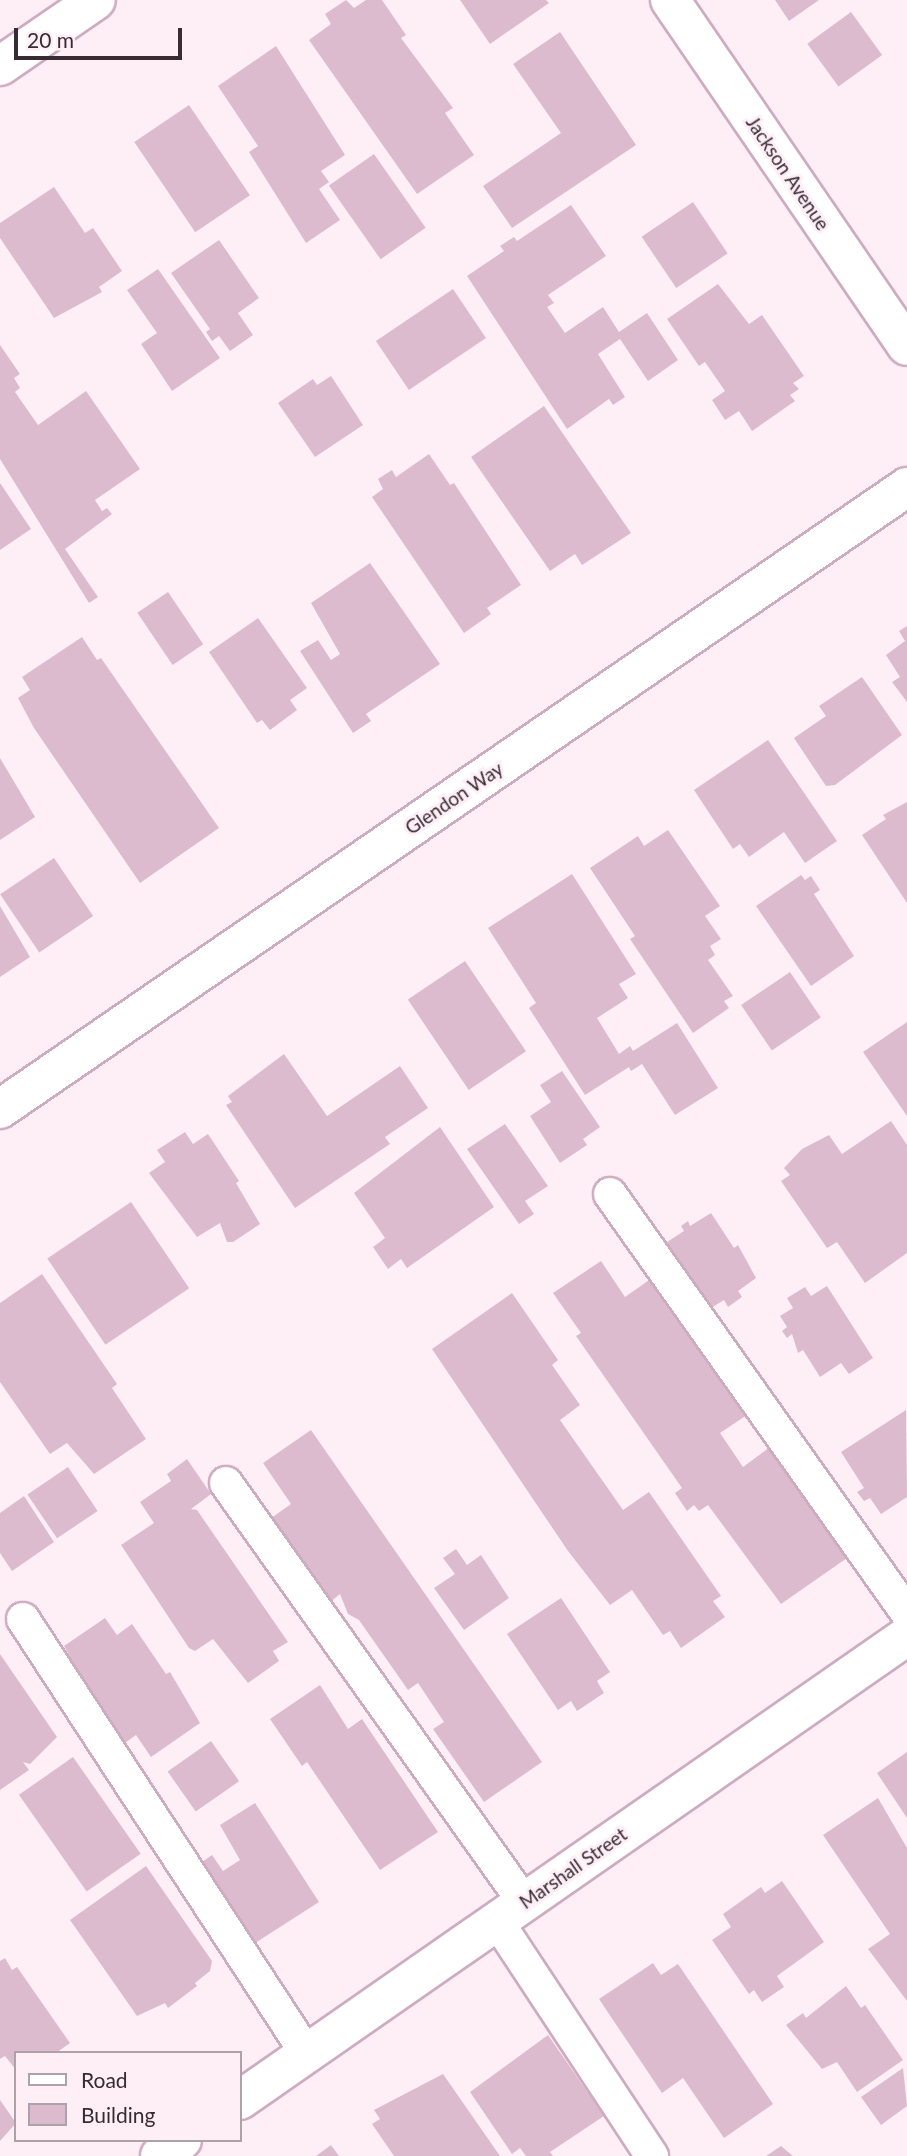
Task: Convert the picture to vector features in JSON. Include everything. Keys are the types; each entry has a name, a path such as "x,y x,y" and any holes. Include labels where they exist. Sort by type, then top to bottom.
{"street":[{"path":"0,66 96,0"},
{"name":"Jackson Avenue","path":"670,0 907,346"},
{"name":"Glendon Way","path":"0,1109 907,487"},
{"name":"Marshall Street","path":"242,2100 907,1636"},
{"path":"160,2156 179,2142"}],"lane":[{"path":"610,1194 907,1614"},
{"path":"226,1483 511,1911 652,2156"},
{"path":"23,1619 307,2054"}],"building":[{"path":"346,0 354,8 366,0 382,0 406,35 401,38 453,108 445,113 474,155 417,194 309,40 331,24 325,14"},
{"path":"460,0 546,0 549,3 490,44"},
{"path":"775,0 819,0 789,21"},
{"path":"851,12 882,55 838,87 807,44"},
{"path":"560,32 636,145 512,228 483,186 561,133 513,64"},
{"path":"276,46 345,155 321,171 329,182 319,189 340,220 306,243 249,152 258,146 218,86"},
{"path":"189,105 250,195 195,232 134,142"},
{"path":"374,154 426,228 381,259 329,186"},
{"path":"54,187 85,233 93,228 122,271 99,287 102,292 54,318 0,238 0,223"},
{"path":"693,202 728,253 676,288 642,237"},
{"path":"571,205 606,256 548,295 554,303 547,307 565,333 603,307 619,332 647,313 678,360 648,381 620,339 598,354 625,397 613,405 609,399 567,429 467,276 504,251 500,246 514,237 517,241"},
{"path":"219,240 259,298 238,313 253,335 230,351 219,336 212,341 206,332 210,329 171,273"},
{"path":"158,269 220,358 172,391 141,344 157,333 127,290"},
{"path":"718,284 749,324 762,315 804,376 793,383 799,389 790,395 795,401 752,431 739,411 725,420 712,400 725,391 705,362 699,366 667,319"},
{"path":"453,289 486,338 409,390 376,341"},
{"path":"0,345 20,374 14,378 20,388 15,392 38,425 86,391 140,469 95,500 102,511 107,508 112,514 65,549 98,597 89,603 0,459"},
{"path":"331,376 363,425 315,457 278,403 313,379 317,385"},
{"path":"544,406 631,533 582,565 575,554 550,571 471,457"},
{"path":"429,454 450,485 454,483 521,585 487,608 491,614 464,633 372,497 383,489 378,479 392,470 396,477"},
{"path":"0,483 31,529 0,550"},
{"path":"370,563 440,664 366,714 371,721 353,733 300,651 318,640 331,660 340,654 311,603"},
{"path":"168,592 203,644 173,665 137,613"},
{"path":"258,618 307,688 290,700 297,710 270,730 262,720 257,723 209,652"},
{"path":"907,626 907,702 892,682 900,677 886,655 905,641 899,631"},
{"path":"82,637 97,660 101,658 219,828 140,883 34,728 18,698 30,690 22,677"},
{"path":"862,677 902,735 835,785 826,786 794,738 826,716 819,706"},
{"path":"768,740 837,841 805,863 784,832 749,857 740,844 733,849 694,790"},
{"path":"0,758 35,817 0,840"},
{"path":"907,802 907,903 862,835 886,819 883,815"},
{"path":"668,830 720,906 705,916 721,939 710,946 715,955 708,960 733,996 724,1001 729,1008 693,1033 630,939 635,936 590,868 638,836 644,846"},
{"path":"54,858 93,916 39,952 0,894"},
{"path":"572,874 636,974 619,984 628,998 597,1018 619,1054 630,1046 633,1051 677,1023 718,1088 675,1115 642,1064 631,1071 629,1067 585,1095 529,1008 536,1003 488,928"},
{"path":"801,875 805,880 811,876 820,890 814,894 854,956 811,986 756,906"},
{"path":"0,906 30,957 0,977"},
{"path":"465,961 526,1051 469,1090 408,1000"},
{"path":"790,972 821,1018 772,1051 741,1005"},
{"path":"907,1022 907,1116 863,1052"},
{"path":"284,1054 327,1116 400,1066 428,1108 385,1137 390,1144 295,1208 226,1105 232,1102 228,1096"},
{"path":"562,1071 600,1127 583,1139 587,1145 560,1163 530,1116 551,1102 540,1085"},
{"path":"891,1121 907,1145 907,1253 865,1283 837,1242 827,1248 781,1181 790,1175 784,1168 802,1149 829,1135 842,1154"},
{"path":"505,1124 548,1186 525,1201 534,1214 519,1224 467,1149"},
{"path":"440,1127 494,1207 407,1268 401,1259 388,1269 373,1247 385,1238 354,1193"},
{"path":"185,1132 193,1144 208,1134 239,1181 236,1183 260,1224 233,1242 227,1242 220,1223 197,1237 149,1173 165,1162 157,1150"},
{"path":"131,1202 189,1288 105,1345 47,1258"},
{"path":"711,1213 734,1248 738,1245 756,1278 738,1291 742,1297 728,1307 724,1300 711,1308 664,1244 684,1231 681,1226 688,1221 690,1226"},
{"path":"601,1261 625,1297 652,1278 747,1415 720,1433 743,1467 770,1447 847,1558 781,1604 708,1505 699,1511 694,1505 687,1511 675,1493 682,1488 576,1336 581,1333 553,1293"},
{"path":"42,1274 117,1384 112,1388 146,1439 94,1474 67,1443 50,1454 0,1382 0,1303"},
{"path":"827,1286 873,1358 849,1374 841,1363 820,1377 803,1350 798,1353 792,1334 787,1338 782,1331 787,1327 780,1316 793,1308 787,1298 805,1287 811,1296"},
{"path":"512,1293 558,1360 552,1365 580,1405 560,1420 623,1510 649,1492 721,1596 713,1601 725,1617 681,1648 670,1631 663,1635 632,1590 610,1605 568,1551 432,1349"},
{"path":"906,1410 907,1497 881,1514 870,1498 864,1501 857,1492 864,1488 841,1452"},
{"path":"311,1430 542,1762 484,1802 433,1729 444,1722 418,1683 408,1690 359,1620 348,1614 340,1594 329,1603 260,1526 291,1504 263,1463"},
{"path":"187,1459 211,1494 191,1509 197,1510 288,1642 273,1651 279,1661 248,1683 213,1639 195,1651 189,1648 121,1545 154,1523 140,1502 171,1481 167,1474"},
{"path":"68,1467 98,1511 57,1538 27,1494"},
{"path":"24,1496 54,1542 12,1571 0,1553 0,1513"},
{"path":"456,1549 467,1565 481,1555 509,1598 464,1630 434,1588 455,1574 443,1558"},
{"path":"561,1598 610,1672 597,1681 604,1693 577,1711 571,1701 558,1710 507,1634"},
{"path":"105,1618 117,1635 132,1624 166,1674 170,1672 200,1723 151,1757 136,1735 125,1743 100,1712 64,1646"},
{"path":"0,1654 57,1737 30,1764 23,1762 29,1770 0,1790"},
{"path":"320,1685 348,1729 362,1719 438,1832 380,1870 307,1762 302,1766 270,1719"},
{"path":"211,1741 239,1781 196,1812 168,1771"},
{"path":"907,1752 907,1818 877,1773"},
{"path":"73,1757 141,1854 87,1892 19,1795"},
{"path":"878,1798 907,1848 907,2001 868,1949 890,1934 823,1835"},
{"path":"255,1803 319,1902 249,1947 195,1867 212,1855 223,1871 240,1860 220,1825"},
{"path":"146,1866 212,1961 210,1971 195,1983 197,1986 168,2008 165,2003 137,2016 70,1920"},
{"path":"782,1881 824,1942 777,1976 784,1987 762,2002 754,1990 749,1994 712,1940 731,1927 723,1914 761,1887 765,1893"},
{"path":"5,1958 12,1970 17,1967 70,2043 59,2051 14,2051 14,2067 5,2056 0,2059 0,1961"},
{"path":"653,1963 661,1975 678,1964 773,2104 724,2138 683,2078 662,2093 599,1999"},
{"path":"846,1986 861,2008 865,2005 903,2060 857,2092 837,2062 822,2069 786,2025 803,2013 806,2018"},
{"path":"548,2035 604,2116 550,2152 553,2156 526,2156 520,2148 512,2154 470,2092"},
{"path":"903,2068 907,2106 881,2125 861,2097"},
{"path":"443,2074 500,2156 394,2156 372,2124 380,2119 374,2110"},
{"path":"0,2100 14,2120 14,2125 0,2141"},
{"path":"331,2145 339,2156 316,2156"},
{"path":"781,2146 793,2156 766,2156"}]}
